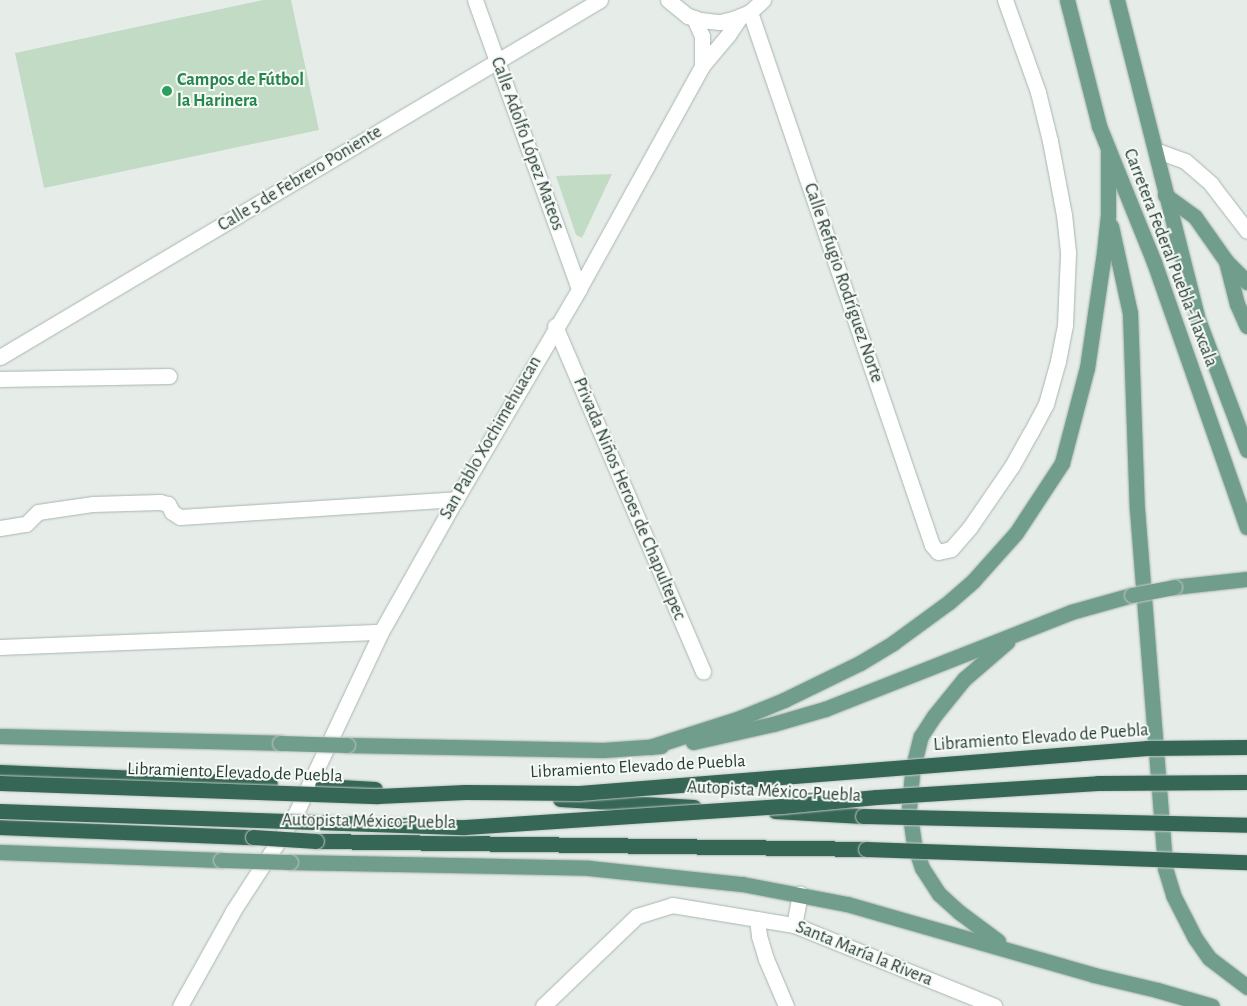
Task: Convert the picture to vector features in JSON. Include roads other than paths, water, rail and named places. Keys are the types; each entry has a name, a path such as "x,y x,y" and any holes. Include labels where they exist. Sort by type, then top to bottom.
{"highway":[{"name":"Libramiento Elevado de Puebla","path":"0,783 378,796 465,792 579,793 1147,748 1247,748"},
{"name":"Autopista México-Puebla","path":"0,772 322,786 863,816 1247,825"},
{"path":"0,811 465,827 1089,784 1247,782"},
{"name":"Autopista México-Puebla","path":"0,827 316,840 866,850 1247,862"}],"main road":[{"name":"Carretera Federal Puebla-Tlaxcala","path":"1067,0 1099,126 1154,262 1247,527"},
{"name":"Carretera Federal Puebla-Tlaxcala","path":"1117,0 1197,317 1247,450"},
{"path":"650,747 766,707 827,680 893,643 949,602 996,558 1033,511 1062,463 1087,368 1108,215 1108,149"},
{"path":"1165,195 1195,216 1226,261 1247,282"},
{"path":"1108,215 1130,313 1137,510 1165,868 1176,902 1194,938 1209,958 1226,973 1247,987"},
{"path":"1226,261 1237,304 1247,326"},
{"path":"0,736 594,750 650,747 721,737 825,709 1071,612 1132,595 1174,587 1246,579"},
{"path":"1011,950 984,932 939,894 922,868 914,844 909,808 916,754 921,736 934,716 964,679 985,659 1032,627"},
{"path":"0,852 290,862 401,862 589,868 742,884 847,904 1094,975 1212,1006"},
{"path":"1157,990 1171,1006"}],"street":[{"name":"Calle Adolfo López Mateos","path":"475,0 579,289"},
{"name":"Calle 5 de Febrero Poniente","path":"0,357 600,0"},
{"path":"668,0 694,18 720,22 745,14"},
{"name":"San Pablo Xochimehuacan","path":"180,1006 233,911 294,817 381,632 555,326 579,289 702,66 745,14 763,0"},
{"name":"Calle Refugio Rodríguez Norte","path":"745,14 932,545 938,552 951,548 970,527 1012,466 1030,434 1046,404 1065,325 1068,252 1064,216 1050,141 1038,92 1005,0"},
{"name":"San Pablo Xochimehuacan","path":"694,18 702,36 702,66"},
{"path":"1155,150 1185,161 1211,184 1247,231"},
{"name":"Privada Niños Heroes de Chapultepec","path":"555,326 703,672"},
{"path":"0,380 168,376"},
{"path":"0,528 26,524 38,512 94,504 160,502 168,504 172,512 180,517 456,499"},
{"path":"0,647 381,632"},
{"path":"794,925 800,894"},
{"name":"Santa María la Rivera","path":"543,1006 637,916 672,905 794,925 994,1006"},
{"path":"756,919 766,959 786,1006"}],"place":[{"name":"Campos de Fútbol la Harinera","path":"167,91"}]}
